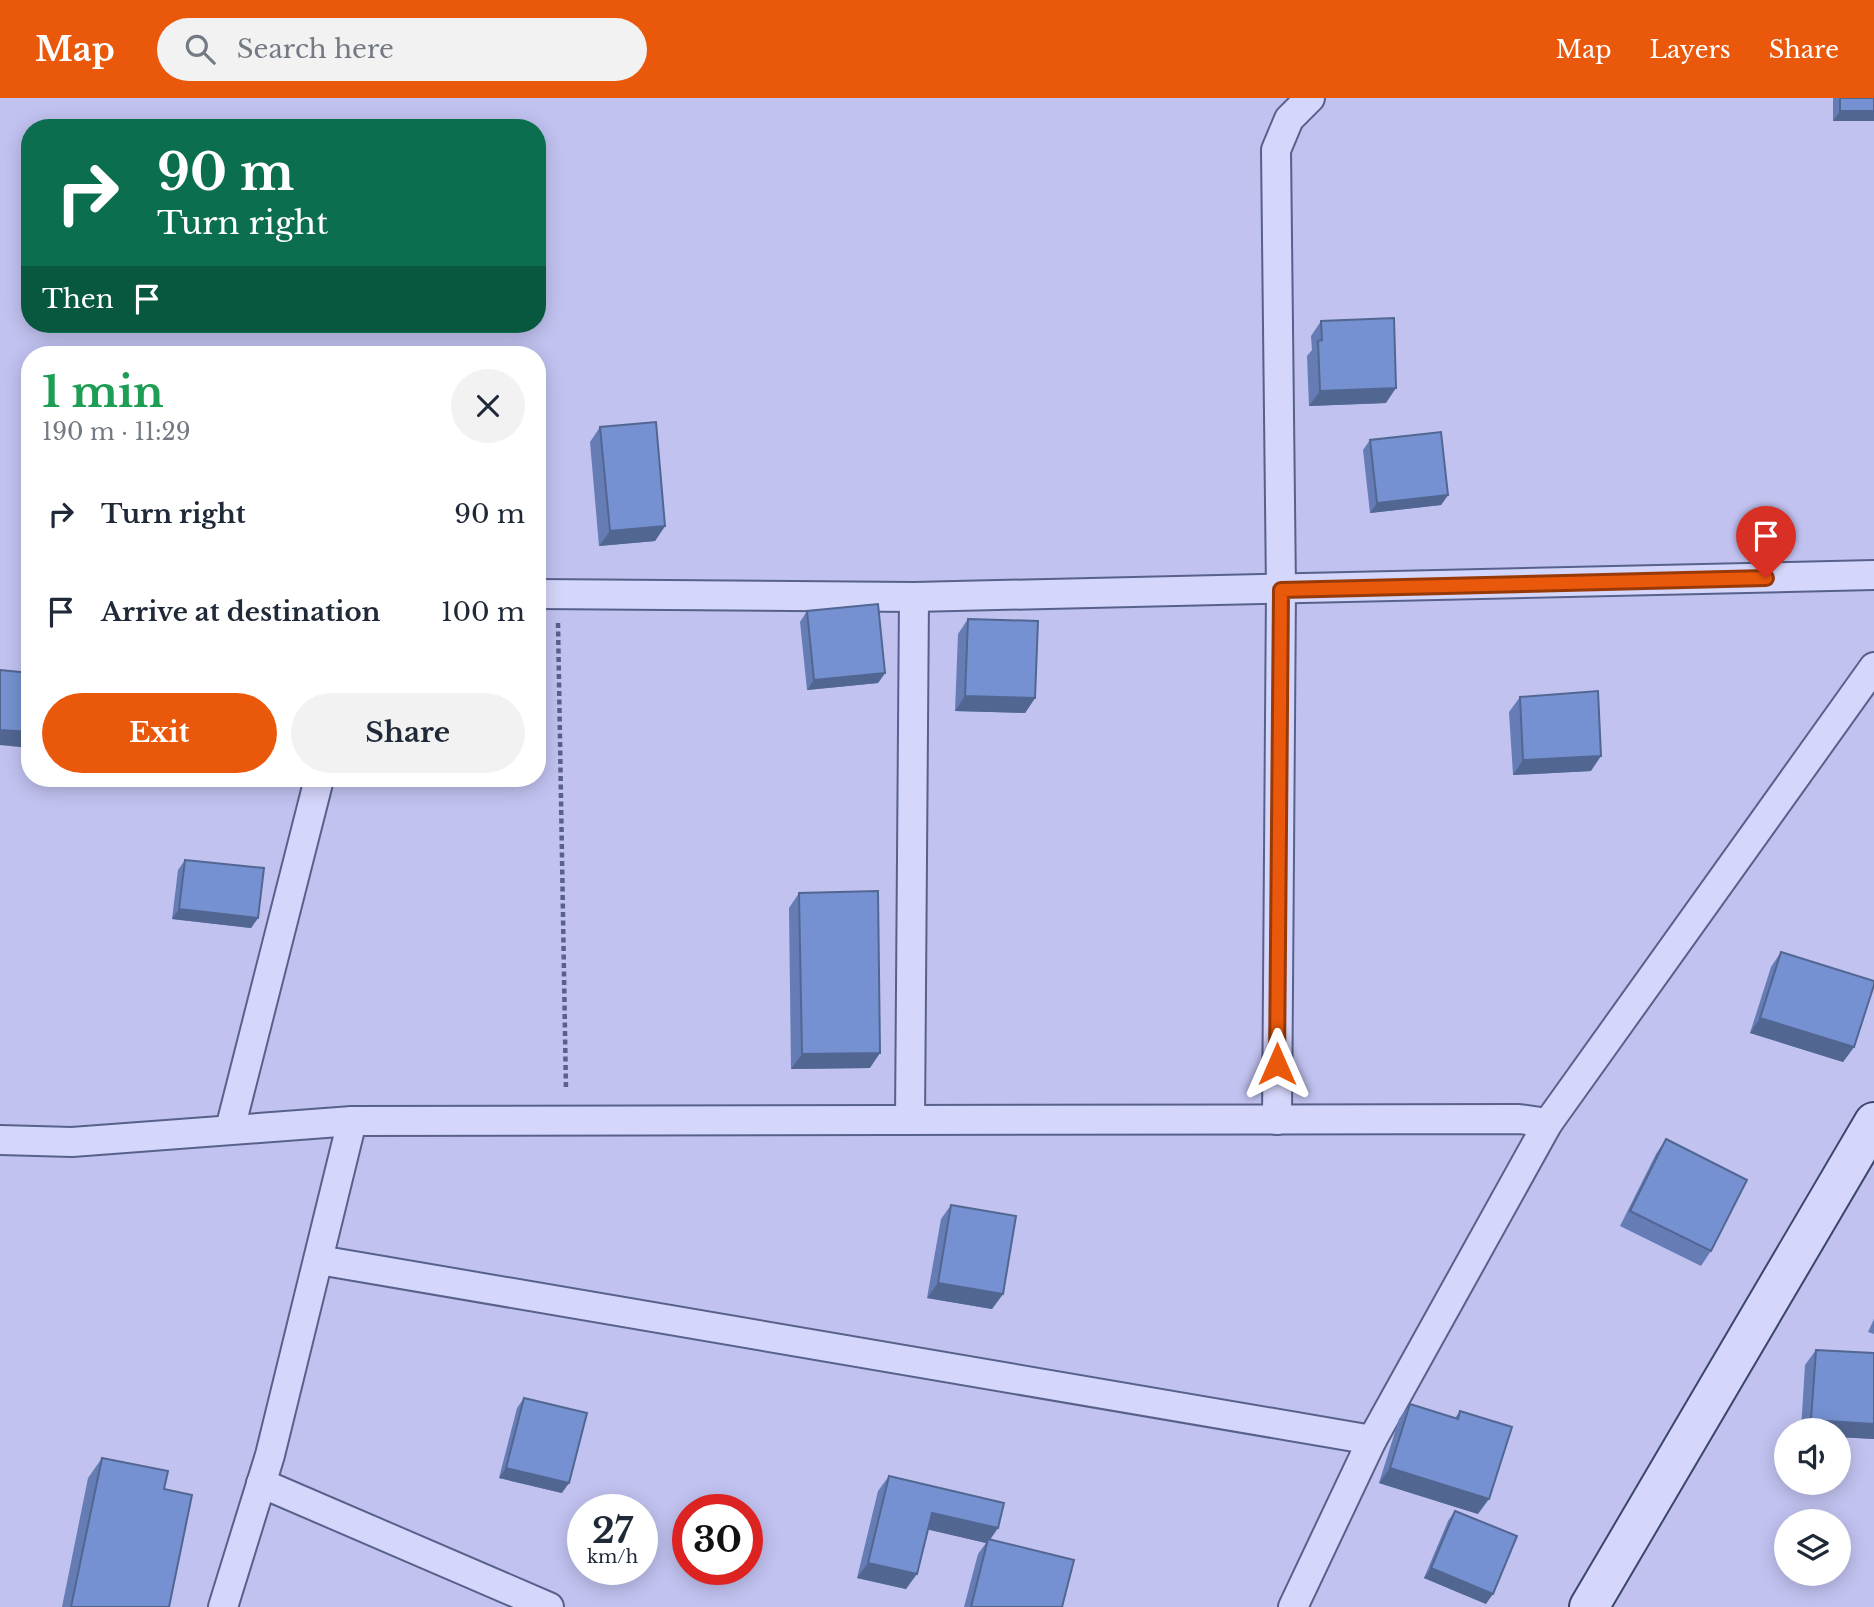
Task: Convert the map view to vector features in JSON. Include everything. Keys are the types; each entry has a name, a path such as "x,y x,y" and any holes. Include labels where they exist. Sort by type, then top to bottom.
{"main road":[{"path":"1589,1607 1874,1122"}],"street":[{"path":"1277,1120 1281,590 1276,150 1289,119 1310,98"},
{"path":"547,594 914,597 1874,575"},
{"path":"910,1120 914,597"},
{"path":"1293,1607 1372,1440 1548,1123 1874,667"},
{"path":"230,1129 317,787"},
{"path":"0,1140 72,1142 352,1121 1518,1119 1548,1123"},
{"path":"223,1607 261,1483 352,1121"},
{"path":"318,1260 1372,1440"},
{"path":"261,1483 550,1607"}],"path":[{"path":"547,594 566,1121"}],"building":[{"path":"1840,98 1874,98 1874,111 1840,111"},
{"path":"1394,318 1396,388 1320,391 1318,341 1322,340 1321,321"},
{"path":"656,422 665,526 610,531 600,427"},
{"path":"1441,432 1448,495 1377,503 1370,440"},
{"path":"878,604 885,673 814,680 807,611"},
{"path":"968,619 1038,621 1035,698 965,696"},
{"path":"0,670 21,672 21,731 0,730"},
{"path":"1598,691 1601,756 1523,760 1520,697"},
{"path":"185,860 264,868 258,918 179,909"},
{"path":"878,891 880,1053 802,1054 799,893"},
{"path":"1781,952 1874,981 1854,1047 1760,1018"},
{"path":"1666,1139 1747,1180 1711,1251 1630,1211"},
{"path":"951,1205 1016,1216 1003,1294 938,1283"},
{"path":"1816,1350 1874,1353 1874,1424 1851,1423 1851,1418 1811,1418"},
{"path":"524,1398 587,1413 569,1483 506,1468"},
{"path":"1410,1404 1458,1419 1460,1411 1512,1427 1489,1499 1390,1468"},
{"path":"102,1458 168,1471 164,1489 192,1495 169,1607 71,1607"},
{"path":"889,1476 1004,1503 998,1528 932,1513 917,1574 868,1563"},
{"path":"1455,1511 1517,1536 1493,1594 1431,1568"},
{"path":"988,1539 1074,1560 1062,1607 971,1607"}],"route":[{"path":"1277,1064 1281,590 1766,578"}]}
